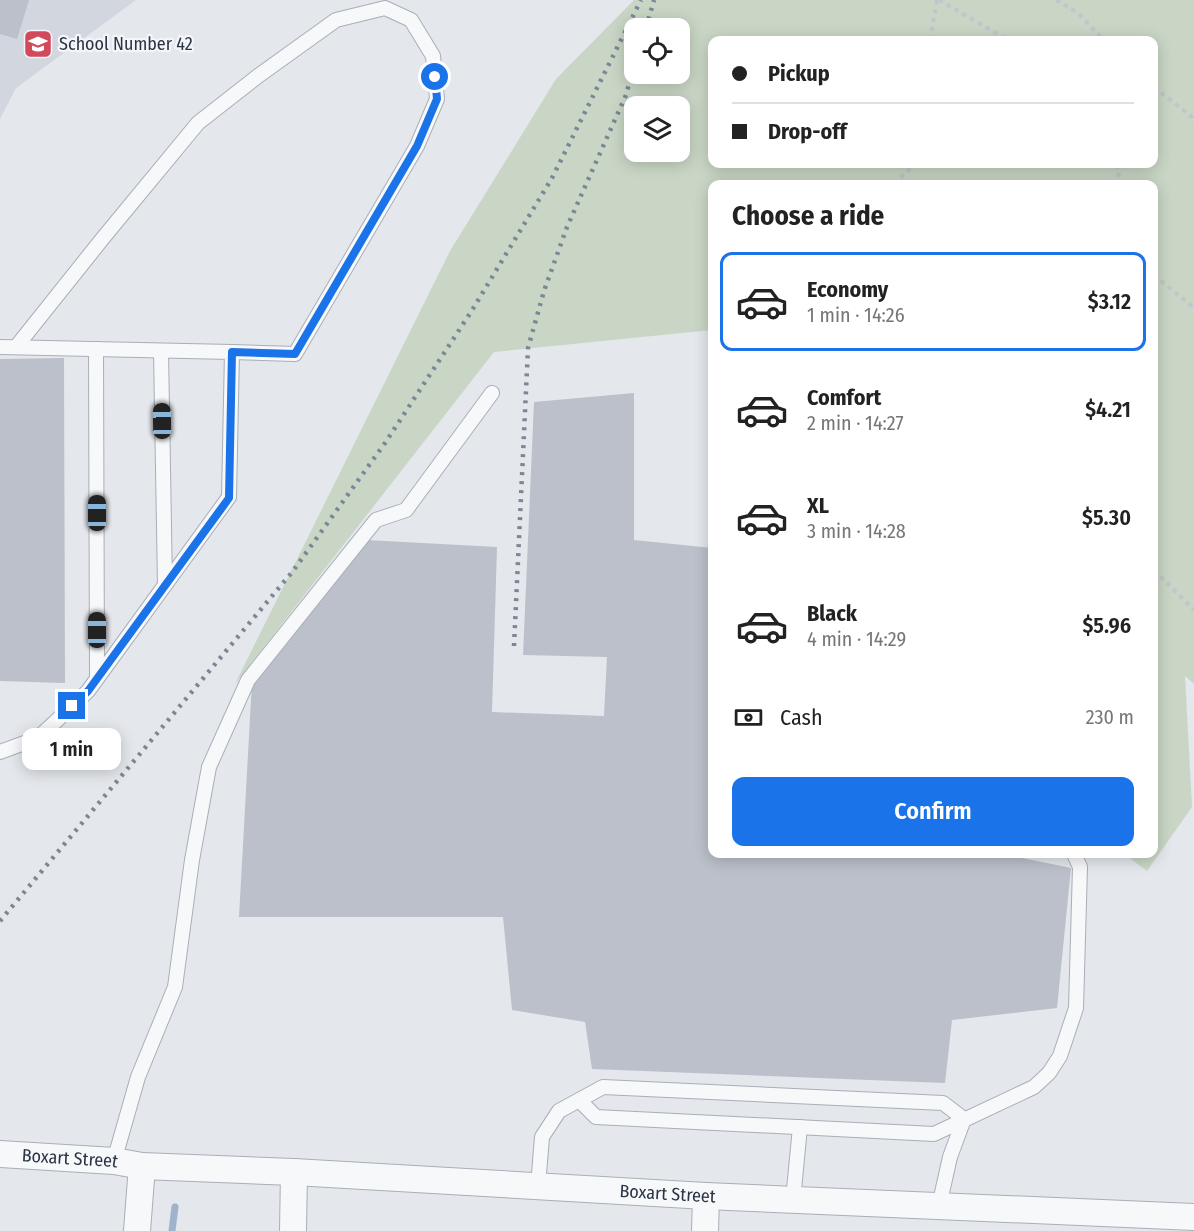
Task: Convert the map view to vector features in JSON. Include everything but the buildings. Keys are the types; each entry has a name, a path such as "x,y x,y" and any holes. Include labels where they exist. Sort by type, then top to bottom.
{"street":[{"name":"Boxart Street","path":"0,1154 114,1161 142,1166 294,1172 706,1196 1194,1217"},
{"name":"Boxart Street","path":"137,1231 142,1166"},
{"path":"293,1231 294,1172"},
{"path":"705,1231 706,1196"}],"lane":[{"path":"0,347 295,354 417,146 437,99 433,56 411,20 385,8 336,20 198,123 16,347"},
{"path":"96,349 97,677"},
{"path":"161,351 165,585"},
{"path":"0,752 38,738 88,691 229,498 232,352"},
{"path":"114,1161 138,1077 175,987 192,860 209,767 248,680 376,520 406,510 492,393"},
{"path":"580,1101 597,1116 934,1134 1034,1087 1049,1073 1060,1056 1076,1008 1080,867 1076,858"},
{"path":"538,1186 542,1137 559,1112 603,1087 931,1102 942,1103 964,1119"},
{"path":"939,1206 950,1157 964,1119"},
{"path":"793,1200 800,1127"}],"path":[{"path":"931,36 938,0 1001,36"},
{"path":"1056,0 1078,13 1100,36"},
{"path":"1158,90 1192,117 1194,123"},
{"path":"898,180 911,168"},
{"path":"1158,278 1194,308"},
{"path":"1158,574 1194,610"}],"shaded area":[{"name":"School Number 42","path":"0,0 136,0 16,88 0,119"}],"green space":[{"path":"634,0 1194,0 1194,684 1185,676 1192,807 1158,855 1158,180 708,180 708,330 494,352 235,684 450,251 556,79"},
{"path":"1129,858 1156,858 1147,871"}],"waterway":[{"path":"172,1231 175,1207"}],"railway":[{"path":"0,921 293,571 385,443 471,312 552,178 641,0"},
{"path":"649,18 654,0"},
{"path":"514,646 528,348 544,291 567,227 629,84"}],"place":[{"name":"School Number 42","path":"38,44"}],"route":[{"path":"72,706 88,691 229,498 232,352 295,354 417,146 437,99 435,77"}]}
